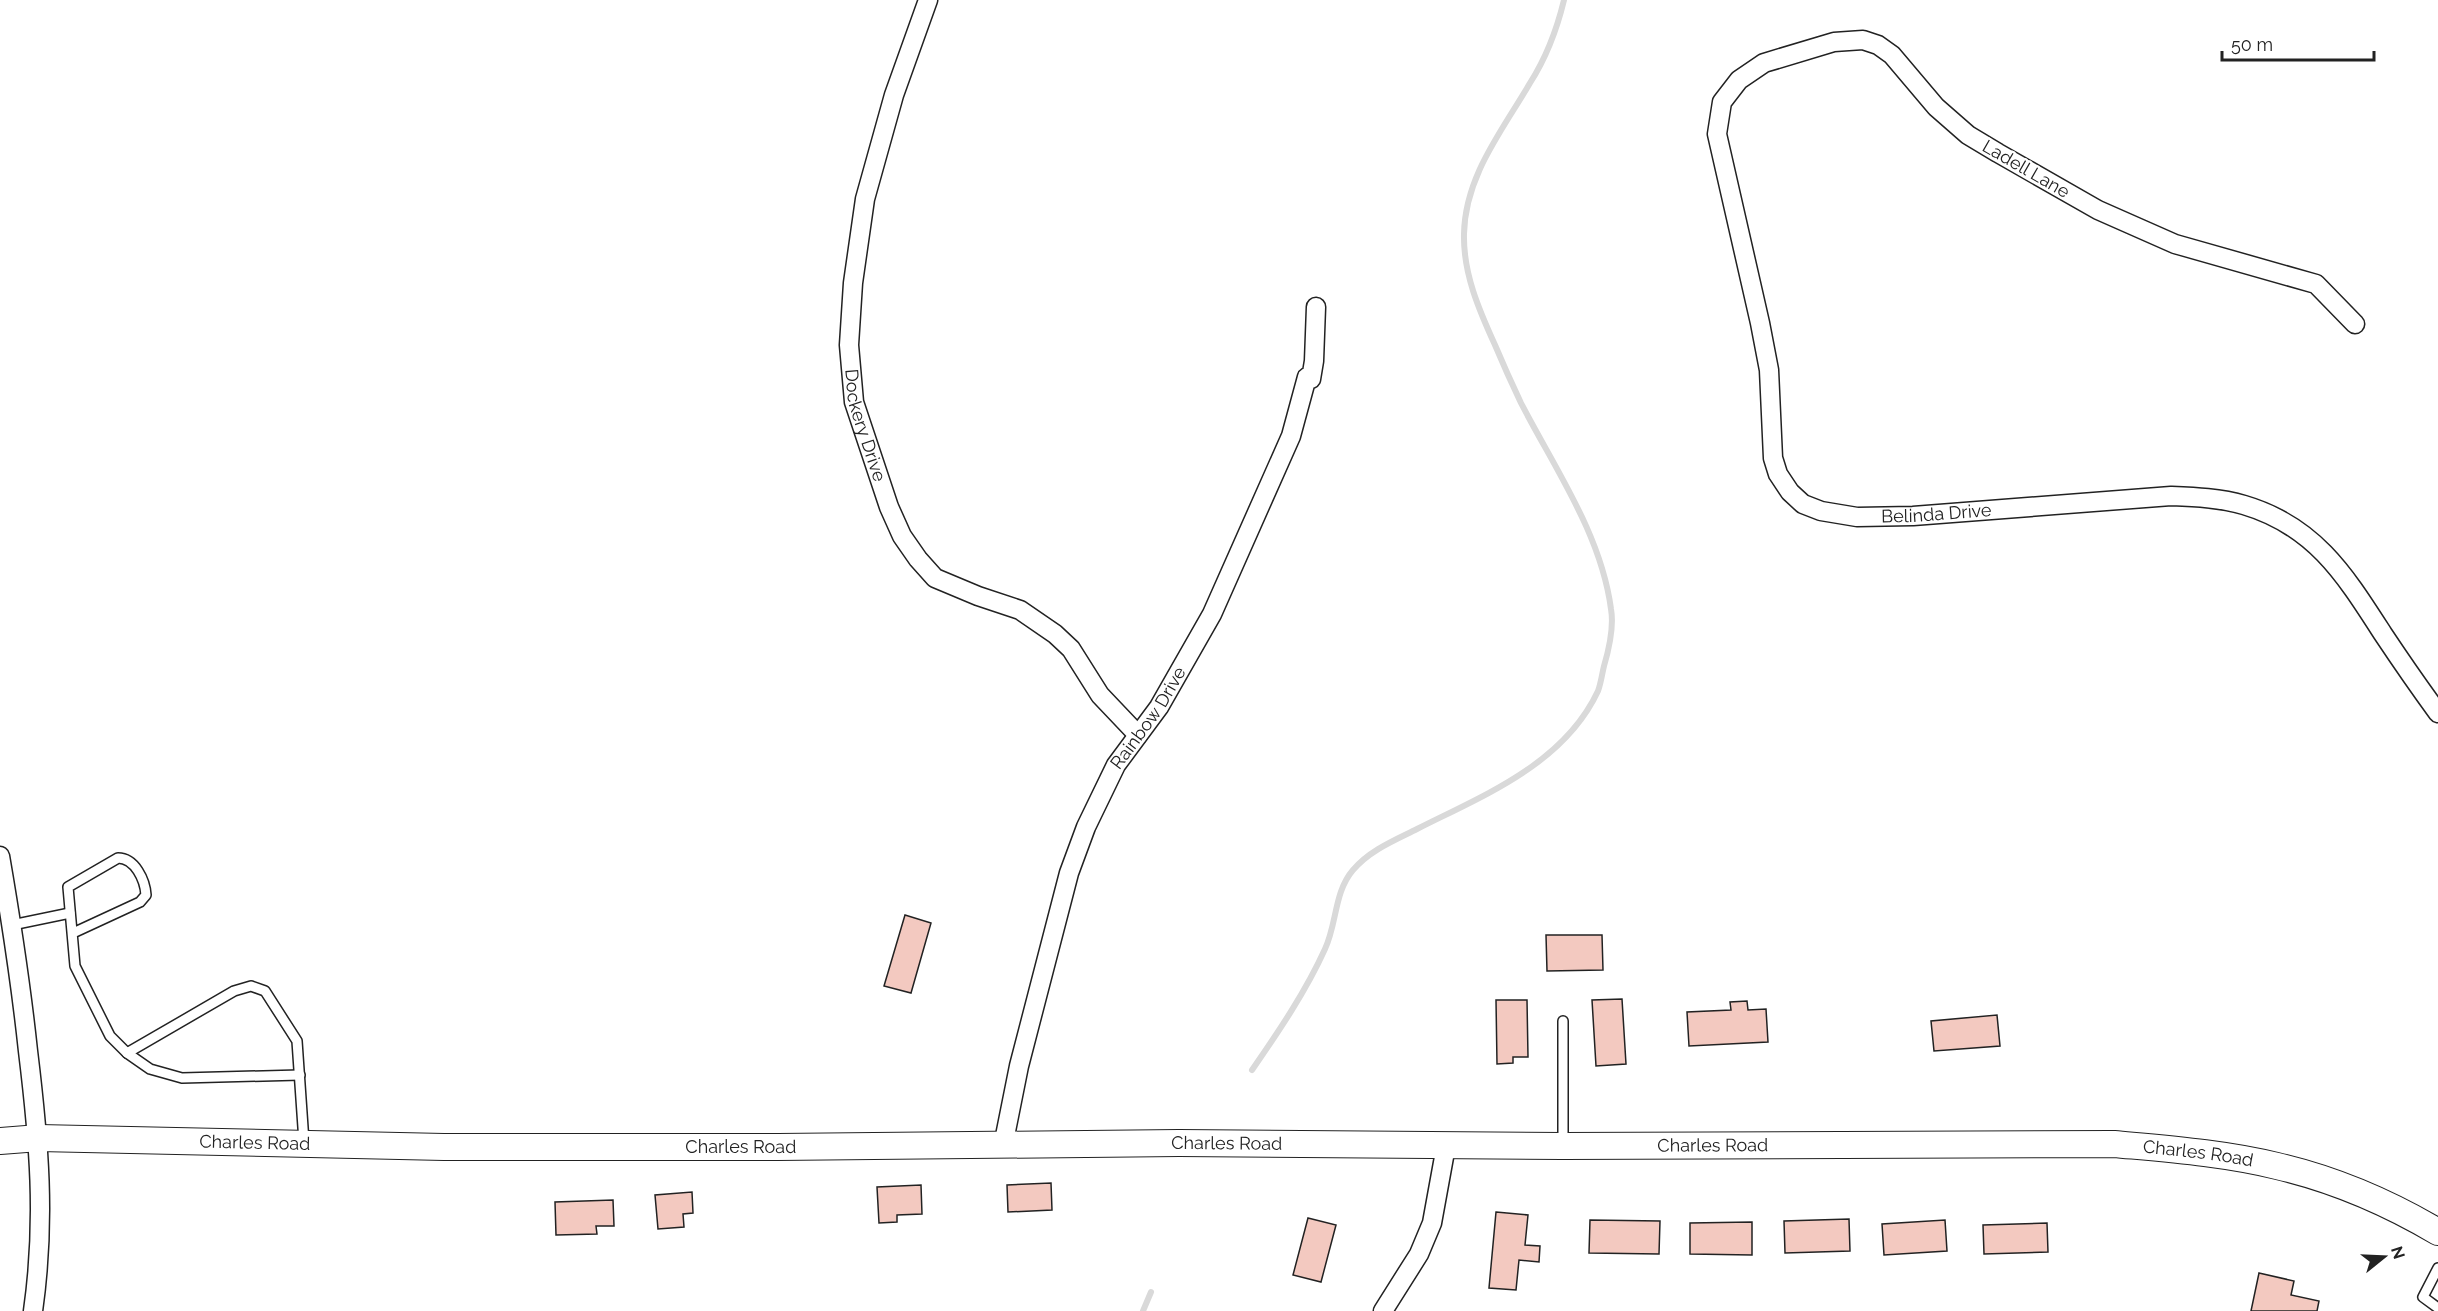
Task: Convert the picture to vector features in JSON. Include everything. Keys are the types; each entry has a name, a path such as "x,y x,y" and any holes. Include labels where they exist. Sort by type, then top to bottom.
{"street":[{"name":"Dockery Drive","path":"928,0 894,95 865,199 849,345 854,402 889,507 902,536 918,559 935,578 1020,610 1055,634 1071,649 1100,695 1138,735"},
{"name":"Ladell Lane","path":"1722,102 1739,80 1764,63 1834,42 1863,40 1870,42 1892,55 1936,107 1968,135 1998,153 2098,210 2175,244 2316,284 2355,324"},
{"name":"Belinda Drive","path":"1722,102 1717,134 1769,370 1773,458 1778,474 1790,492 1803,504 1821,511 1857,517 1925,515 2171,496 2207,498 2243,504 2276,516 2304,533 2331,558 2352,585 2410,676 2438,713"},
{"name":"Rainbow Drive","path":"1003,1146 1018,1066 1069,873 1104,788 1116,765 1159,707 1212,614 1291,436 1307,377 1311,379 1316,307"},
{"path":"0,856 12,926 39,1138 41,1235 33,1311"},
{"name":"Charles Road","path":"0,1142 39,1138 444,1147 1003,1146 1190,1143 1446,1146 2114,1144 2278,1166 2387,1204 2438,1232"},
{"path":"1383,1311 1419,1254 1431,1223 1446,1146"}],"lane":[{"path":"72,933 140,902 146,895 145,887 133,863 126,858 118,858 68,886 70,913 75,966 110,1036 127,1053 150,1069 182,1078 300,1075"},
{"path":"12,926 70,913"},
{"path":"127,1053 234,991 251,986 266,991 297,1041 304,1144"},
{"path":"1563,1021 1563,1146"},
{"path":"2438,1268 2423,1297 2438,1308"}],"building":[{"path":"905,915 931,923 911,993 884,986"},
{"path":"1546,935 1602,935 1603,970 1547,971"},
{"path":"1622,999 1626,1064 1596,1066 1592,1000"},
{"path":"1496,1000 1527,1000 1528,1057 1513,1057 1513,1063 1497,1064"},
{"path":"1747,1001 1748,1010 1766,1009 1768,1042 1689,1046 1687,1012 1731,1010 1730,1002"},
{"path":"1997,1015 2000,1046 1934,1051 1931,1021"},
{"path":"1051,1183 1052,1210 1008,1212 1007,1185"},
{"path":"921,1185 922,1214 897,1215 897,1222 879,1223 877,1187"},
{"path":"692,1192 693,1213 683,1214 684,1227 658,1229 655,1195"},
{"path":"613,1200 614,1226 596,1226 597,1234 556,1235 555,1202"},
{"path":"1496,1212 1528,1215 1525,1245 1540,1246 1539,1262 1519,1260 1516,1290 1489,1288"},
{"path":"1308,1218 1336,1225 1321,1282 1293,1275"},
{"path":"1849,1219 1850,1251 1785,1253 1784,1221"},
{"path":"1590,1220 1660,1221 1659,1254 1589,1253"},
{"path":"1945,1220 1947,1251 1884,1255 1882,1224"},
{"path":"1752,1222 1752,1255 1690,1254 1690,1223"},
{"path":"2047,1223 2048,1252 1984,1254 1983,1225"},
{"path":"2259,1273 2294,1281 2291,1295 2319,1301 2317,1311 2251,1311"}],"waterway":[{"path":"1252,1070 1318,965 1329,939 1342,888 1353,870 1383,846 1495,790 1543,758 1565,739 1583,716 1599,688 1612,623 1606,581 1598,554 1575,503 1521,403 1489,332 1473,291 1464,249 1466,213 1478,173 1541,64 1564,0"},
{"path":"1143,1311 1151,1292"}]}
